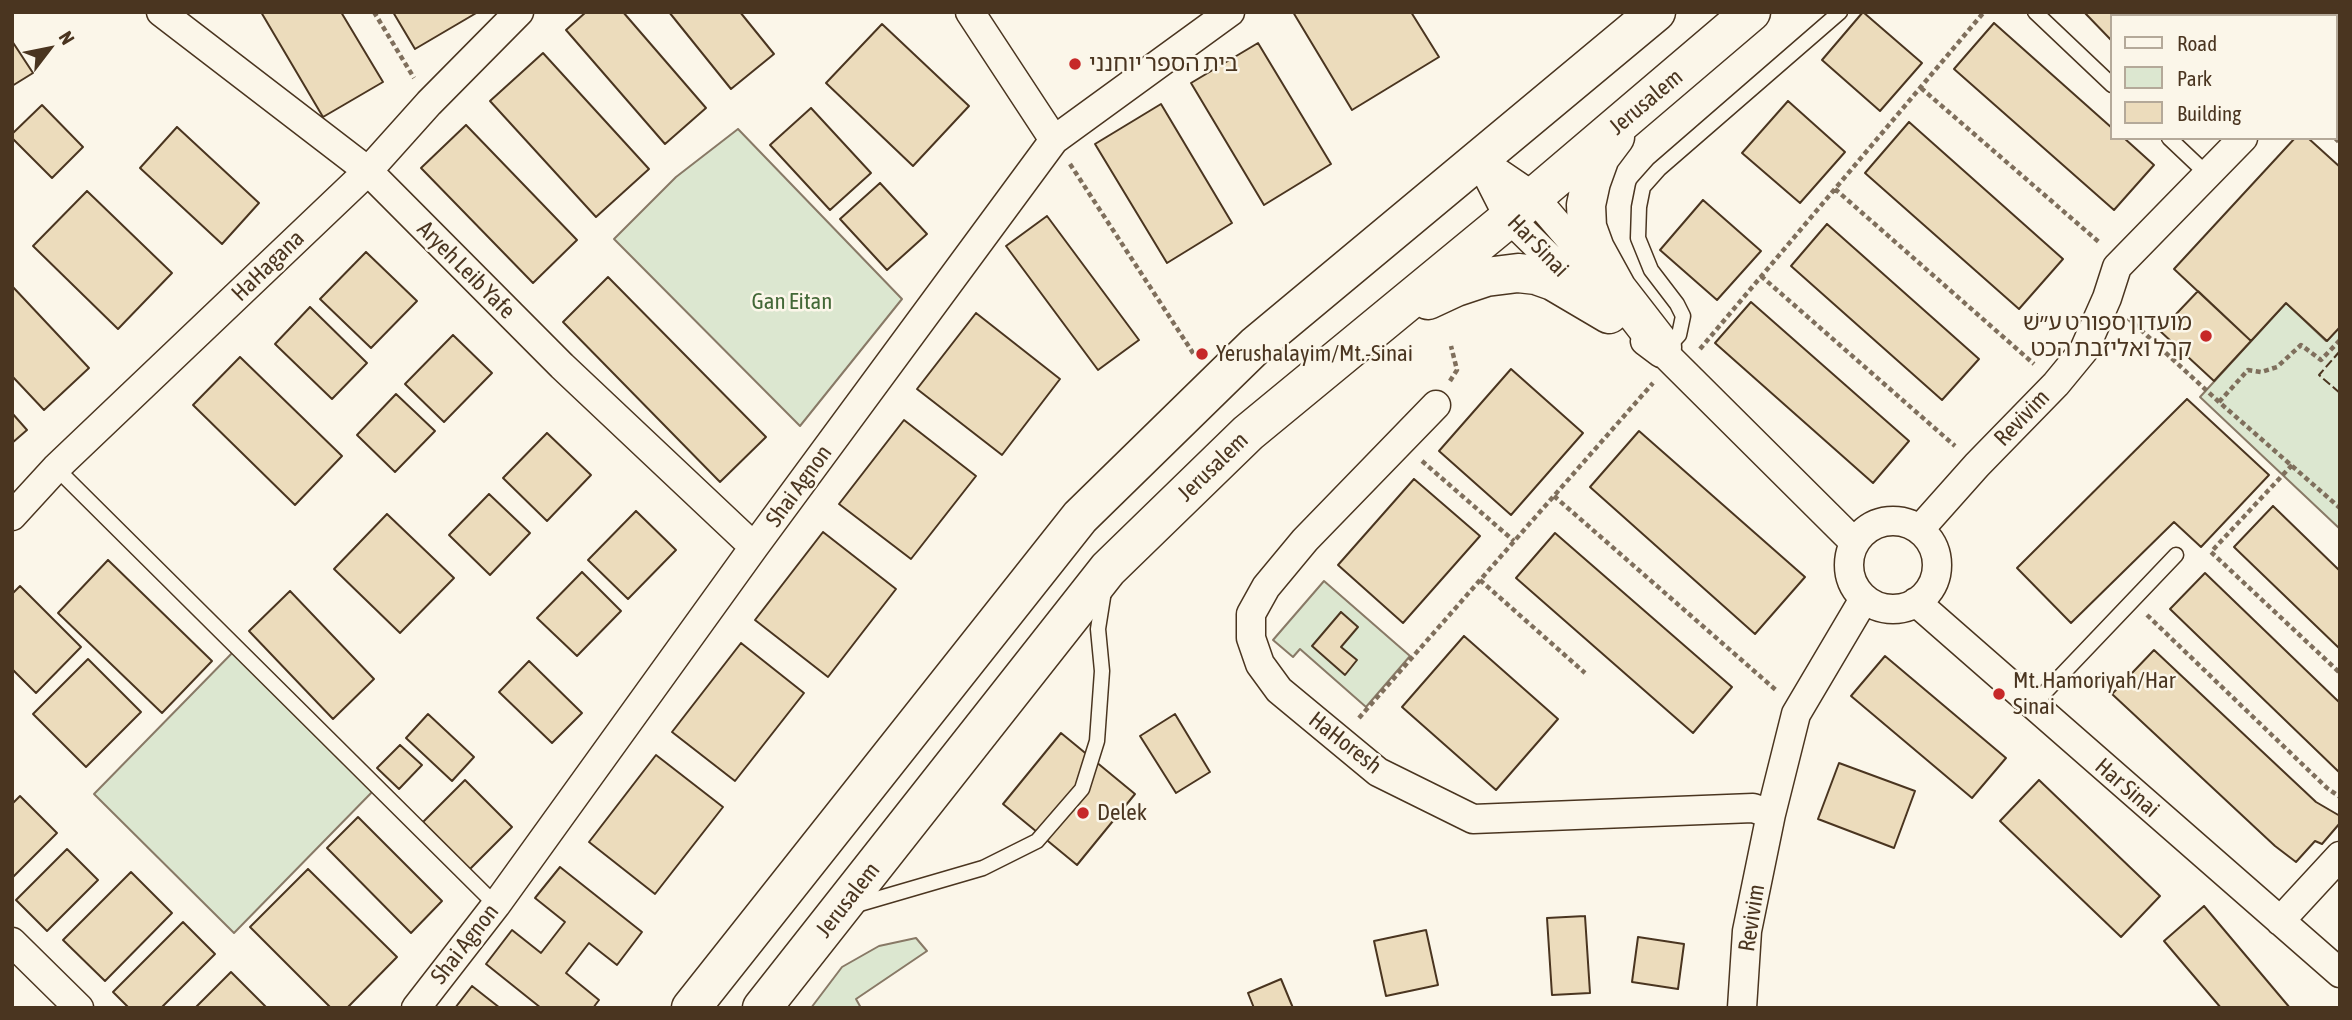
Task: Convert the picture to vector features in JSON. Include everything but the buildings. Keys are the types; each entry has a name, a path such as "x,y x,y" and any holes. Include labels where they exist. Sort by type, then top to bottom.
{"main road":[{"path":"691,1008 1080,517 1256,345 1656,12"},
{"name":"Jerusalem","path":"762,1008 1108,569 1248,433 1521,208 1751,12"},
{"path":"1631,114 1600,158 1586,205 1587,227 1595,249 1617,289 1670,358"},
{"path":"1391,316 1456,286 1486,277 1518,273 1553,281 1609,314"}],"street":[{"name":"Aryeh Leib Yafe","path":"161,12 368,171 562,366 754,547"},
{"name":"HaHagana","path":"12,516 56,468 368,171 429,103 519,12"},
{"path":"970,12 1054,140"},
{"name":"Shai Agnon","path":"416,1008 496,905 754,547 1054,140 1230,12"},
{"name":"Revivim","path":"1920,529 1977,465 2056,384 2084,350 2107,299 2117,267 2241,140"},
{"name":"Har Sinai","path":"1479,159 1521,208 1854,542"},
{"name":"Har Sinai","path":"1521,208 1534,246 1609,314 1670,358"},
{"name":"HaHoresh","path":"1436,405 1304,540 1266,587 1251,614 1251,638 1260,664 1279,690 1378,772 1472,819 1753,808 1771,814"},
{"path":"1884,522 1906,522 1920,529 1936,552 1934,581 1927,593 1916,603 1903,608 1876,606 1864,599 1850,579 1849,554 1854,542 1864,531 1884,522"},
{"name":"Revivim","path":"1742,1008 1747,932 1771,814 1796,714 1864,599"},
{"name":"Har Sinai","path":"1916,603 2340,973"},
{"path":"2280,921 2340,856"},
{"path":"12,942 79,1008"}],"lane":[{"path":"1670,358 1683,316 1651,270 1638,238 1643,187 1659,169 1840,12"},
{"path":"2035,12 2110,83"},
{"path":"2171,140 2207,174"},
{"path":"56,468 496,905"},
{"path":"2032,706 2176,555"},
{"path":"841,909 983,868 1037,841 1082,789 1097,741 1102,671 1098,629 1108,569"}],"path":[{"path":"374,12 429,103"},
{"path":"1339,740 1670,358 1761,276 1984,12"},
{"path":"1920,88 2122,262"},
{"path":"1054,140 1214,386"},
{"path":"1835,189 2056,384"},
{"path":"1761,276 1977,465"},
{"path":"2107,299 2340,508"},
{"path":"2219,402 2248,370 2261,372 2277,367 2301,345 2321,360 2340,340"},
{"path":"1451,346 1457,370"},
{"path":"1400,442 1514,541"},
{"path":"2292,465 2211,552 2340,673"},
{"path":"1553,496 1799,710"},
{"path":"2334,503 2340,496"},
{"path":"1480,580 1585,673"},
{"path":"2132,601 2327,788 2340,797"}],"green space":[{"name":"Gan Eitan","path":"738,129 902,299 800,426 614,239 676,177"},
{"path":"2286,303 2326,341 2340,327 2340,529 2200,397"},
{"path":"1324,581 1410,656 1366,707 1300,649 1293,657 1273,640"},
{"path":"237,648 377,787 234,933 94,794"},
{"path":"916,938 927,951 856,999 861,1008 811,1008 842,967 879,946"}],"fence":[{"path":"2340,351 2319,375 2340,393"}],"place":[{"name":"בית הספר יוחנני","path":"1075,64"},
{"name":"מועדון ספורט ע״שׁ קרל ואליזבת הכט","path":"2206,336"},
{"name":"Yerushalayim/Mt.-Sinai","path":"1202,354"},
{"name":"Mt. Hamoriyah/Har Sinai","path":"1999,694"},
{"name":"Delek","path":"1083,813"}]}
